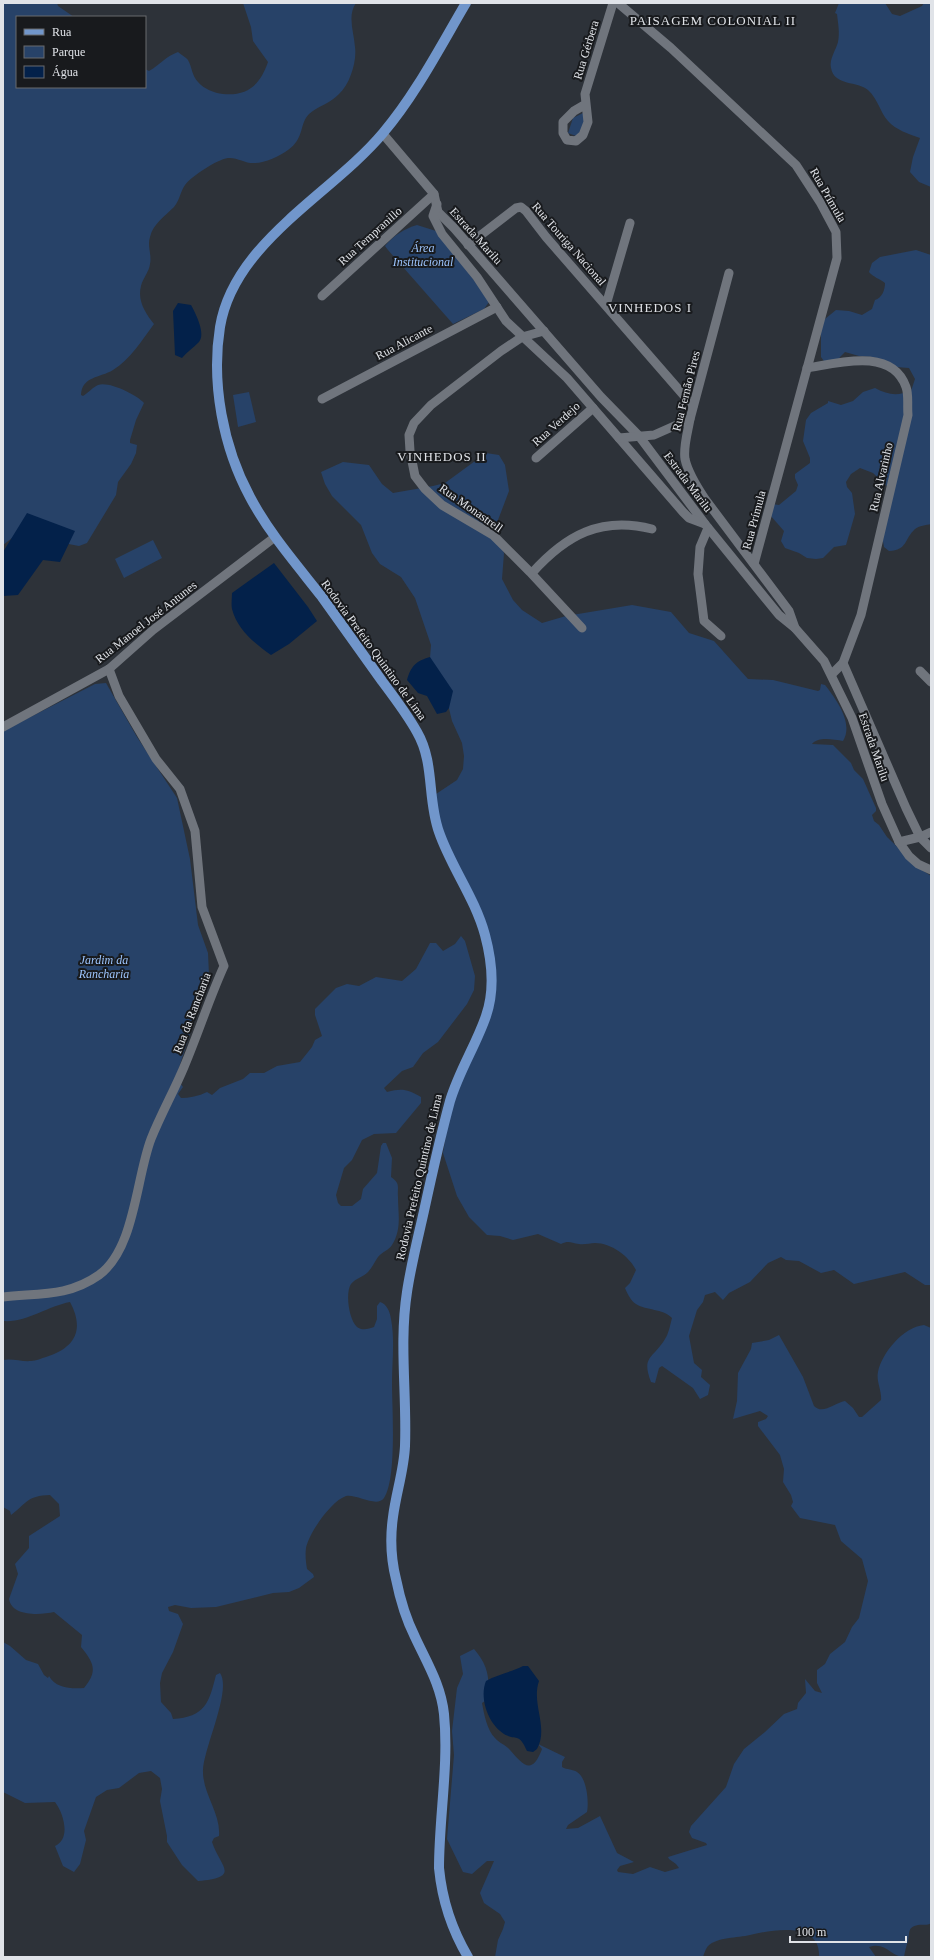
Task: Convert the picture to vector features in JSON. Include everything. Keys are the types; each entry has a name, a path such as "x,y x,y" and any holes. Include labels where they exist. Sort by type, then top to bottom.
{"main road":[{"name":"Rodovia Prefeito Quintino de Lima","path":"466,3 417,87 383,134 357,161 265,245 236,283 223,314 218,347 218,379 226,431 232,455 248,494 275,537 342,624 418,732 428,760 433,808 440,835 476,909 483,928 490,958 490,1001 486,1017 453,1092 440,1136 407,1292 403,1345 405,1428 404,1459 392,1519 391,1536 394,1572 404,1609 416,1640 435,1676 442,1702 446,1745 439,1868 441,1886 447,1910 468,1957"}],"street":[{"name":"Rua Gérbera","path":"586,104 586,94 613,3"},
{"name":"Rua Prímula","path":"618,3 671,48 796,165 820,202 836,232 837,258 754,564"},
{"name":"Estrada Marilu","path":"383,134 436,198 438,212 601,397 639,436 707,526 778,615 795,628 824,661 832,674 852,718 882,804 899,842 909,856 918,864 931,870"},
{"name":"Rua Tempranillo","path":"322,296 436,198"},
{"path":"436,198 433,216 442,234 478,276 506,320 522,337 567,378 683,512 689,518 707,526 700,547 698,574 704,621 721,636"},
{"name":"Rua Touriga Nacional","path":"468,245 509,212 521,207 526,210 694,406"},
{"path":"606,305 630,223"},
{"name":"Rua Fernão Pires","path":"729,272 690,419 686,438 685,459 693,480 705,499 789,611 795,628"},
{"name":"Rua Alicante","path":"322,399 497,307"},
{"name":"Rua Monastrell","path":"544,331 522,337 501,351 430,405 414,423 409,435 410,451 415,476 425,489 442,505 493,535 532,573 582,628"},
{"name":"Rua Alvarinho","path":"807,368 850,361 883,362 898,373 907,388 908,415 861,615 843,663 832,674"},
{"name":"Rua Verdejo","path":"536,458 593,408"},
{"path":"620,438 654,435 690,419"},
{"path":"532,573 545,559 578,535 616,524 636,525 652,529"},
{"name":"Rua Manoel José Antunes","path":"3,727 109,669 153,630 275,537"},
{"path":"843,663 920,837 931,848"},
{"name":"Rua da Rancharia","path":"3,1297 55,1293 80,1285 100,1274 117,1256 124,1238 151,1140 184,1067 207,1004 224,966 202,907 195,831 180,789 152,753 118,696 109,669"},
{"path":"920,671 931,682"},
{"path":"899,842 920,837 931,832"}],"green space":[{"path":"3,3 57,3 58,6 73,16 16,16 16,88 146,88 146,70 149,71 178,52 188,60 194,77 203,87 216,93 232,94 246,91 257,83 268,62 253,41 251,27 243,3 356,3 353,8 351,19 355,59 352,72 343,90 336,97 309,114 304,122 297,141 281,155 259,163 245,162 235,158 223,159 193,177 185,185 174,207 163,217 152,232 149,240 150,264 141,286 140,297 145,312 154,324 125,361 108,373 92,378 82,389 81,395 83,396 98,385 109,385 129,393 144,403 136,420 130,440 130,443 137,445 136,453 131,464 118,482 116,495 87,543 79,546 58,542 25,528 3,545"},
{"path":"839,3 885,3 892,14 900,16 922,6 924,3 931,3 931,187 919,182 910,172 913,157 920,138 891,124 885,117 874,97 864,87 841,80 833,74 831,68 832,58 839,39 837,14 835,13"},
{"path":"583,113 584,126 581,131 576,136 568,133 573,118"},
{"name":"Área Institucional","path":"417,225 436,231 467,270 489,302 484,309 453,324 385,246 400,233"},
{"path":"916,250 931,255 931,524 915,529 900,549 889,551 884,547 883,541 888,487 873,473 860,468 851,474 846,482 847,487 852,493 855,514 846,545 834,547 823,558 807,558 799,553 785,548 781,541 784,531 770,515 772,504 779,505 796,491 798,485 795,474 810,463 810,458 803,441 806,420 811,413 828,403 828,401 841,405 853,401 863,392 875,388 893,394 906,393 911,391 915,379 909,368 896,367 873,357 859,356 845,352 840,357 836,366 829,368 821,357 821,326 825,319 836,310 849,311 862,315 872,309 875,300 883,293 885,283 869,272 872,263 880,257"},
{"path":"249,392 256,422 238,427 233,395"},
{"path":"486,453 499,455 505,465 509,491 495,528 497,541 504,553 502,579 513,600 522,610 542,623 566,616 632,605 671,612 689,633 714,641 748,679 773,680 818,691 820,690 821,684 825,685 834,697 845,719 846,734 843,741 823,739 812,744 833,745 851,763 854,770 863,779 876,808 876,811 872,815 874,821 879,825 887,837 919,868 931,876 931,1285 925,1285 905,1272 854,1284 834,1270 821,1273 799,1261 786,1260 781,1257 768,1263 750,1282 729,1293 723,1300 715,1292 705,1295 703,1302 697,1310 689,1336 694,1363 702,1370 701,1377 710,1385 708,1395 700,1399 693,1388 662,1366 659,1368 655,1383 651,1382 648,1374 648,1362 661,1346 666,1337 672,1318 664,1313 634,1303 625,1288 630,1283 636,1270 624,1255 607,1245 568,1242 561,1244 538,1234 513,1240 500,1236 487,1235 469,1217 457,1196 443,1153 453,1093 493,991 479,926 438,820 436,794 457,780 463,769 464,756 462,743 452,721 446,696 430,658 431,645 415,598 401,577 380,564 372,553 361,525 332,496 325,484 321,472 343,462 369,465 382,484 393,493 445,483"},
{"path":"153,540 162,558 124,578 115,559"},
{"name":"Jardim da Rancharia","path":"106,683 137,737 177,798 190,859 198,925 208,953 209,975 176,1077 183,1087 178,1094 181,1098 201,1095 207,1092 212,1095 220,1088 243,1079 250,1073 264,1073 277,1066 300,1062 312,1047 315,1040 322,1036 315,1015 315,1009 336,988 347,984 359,986 376,977 402,981 416,969 430,943 436,943 443,951 455,944 461,936 465,941 475,976 474,990 467,1004 438,1042 423,1053 413,1067 402,1071 384,1088 387,1092 404,1090 412,1092 421,1097 421,1103 396,1133 374,1134 362,1140 352,1160 344,1168 336,1195 338,1203 341,1206 352,1206 361,1199 363,1189 377,1173 381,1146 383,1143 386,1143 392,1158 391,1177 398,1186 399,1221 397,1233 391,1247 378,1257 368,1272 351,1284 348,1294 350,1313 354,1324 357,1327 366,1329 374,1327 377,1319 377,1306 380,1302 386,1306 391,1316 393,1343 393,1442 391,1475 388,1489 384,1498 377,1502 346,1496 334,1504 311,1534 306,1548 306,1556 307,1569 313,1574 314,1577 299,1588 289,1592 273,1593 216,1607 191,1608 175,1605 168,1607 169,1611 178,1614 183,1624 173,1652 162,1673 160,1683 161,1702 171,1713 173,1719 184,1718 199,1712 208,1701 216,1675 220,1673 223,1681 223,1692 205,1760 203,1778 215,1811 219,1828 219,1836 214,1838 212,1842 223,1864 224,1873 220,1877 198,1881 182,1865 167,1842 160,1801 162,1789 160,1778 151,1771 139,1773 119,1788 107,1790 96,1797 84,1831 86,1840 80,1864 74,1872 63,1866 55,1846 60,1843 63,1838 64,1826 61,1813 55,1802 25,1803 3,1792 3,1642 26,1660 38,1664 44,1675 48,1678 49,1676 55,1683 64,1687 84,1688 91,1677 93,1667 89,1658 81,1647 82,1635 54,1612 35,1614 21,1612 11,1605 9,1599 18,1574 15,1564 29,1548 29,1536 60,1516 59,1504 50,1495 28,1500 11,1515 10,1511 3,1507 3,1360 10,1359 33,1361 64,1349 74,1337 77,1329 77,1321 70,1302 29,1317 12,1321 3,1321 3,731 95,684"},
{"path":"924,1325 931,1328 931,1923 912,1927 904,1957 895,1955 880,1946 875,1946 869,1947 876,1957 819,1957 817,1945 812,1937 804,1932 782,1930 717,1941 708,1946 703,1957 495,1957 498,1940 505,1922 500,1914 484,1903 480,1893 494,1861 487,1861 472,1874 463,1872 447,1839 454,1755 452,1731 457,1688 463,1674 460,1656 474,1649 485,1666 489,1685 488,1699 482,1703 488,1726 492,1735 497,1740 508,1748 519,1760 527,1765 535,1763 542,1749 538,1744 565,1757 562,1762 562,1767 575,1771 583,1779 588,1802 587,1812 568,1825 566,1829 578,1828 600,1816 617,1853 634,1862 620,1866 617,1870 618,1872 633,1874 650,1867 665,1872 679,1868 668,1857 707,1845 706,1843 692,1838 689,1832 691,1826 726,1787 734,1764 744,1749 784,1714 797,1709 798,1703 806,1693 805,1679 815,1691 822,1693 817,1683 817,1670 825,1664 830,1654 845,1642 852,1627 859,1618 868,1581 862,1559 841,1541 835,1525 800,1518 791,1506 793,1502 791,1495 783,1482 784,1469 780,1455 758,1426 758,1422 766,1419 768,1416 760,1411 733,1419 737,1401 738,1373 751,1349 752,1343 769,1340 779,1335 803,1377 814,1406 825,1409 845,1401 853,1408 859,1417 862,1417 881,1400 878,1372 880,1365 889,1349 901,1336 916,1327"}],"water":[{"path":"178,303 191,305 201,329 201,338 199,342 182,358 175,355 173,311"},
{"path":"27,513 75,531 60,562 43,560 18,595 3,596 3,552"},
{"path":"274,563 317,621 289,644 271,655 253,641 238,623 232,609 232,593"},
{"path":"430,657 453,691 449,708 446,712 437,714 427,696 418,693 407,680 410,671 418,662"},
{"path":"523,1666 528,1666 539,1681 537,1698 541,1732 537,1749 533,1752 527,1751 522,1741 519,1739 508,1736 498,1730 489,1717 484,1703 484,1688 486,1681"}],"district":[{"name":"PAISAGEM COLONIAL II","path":"713,20"},
{"name":"VINHEDOS I","path":"650,307"},
{"name":"VINHEDOS II","path":"442,456"}]}
